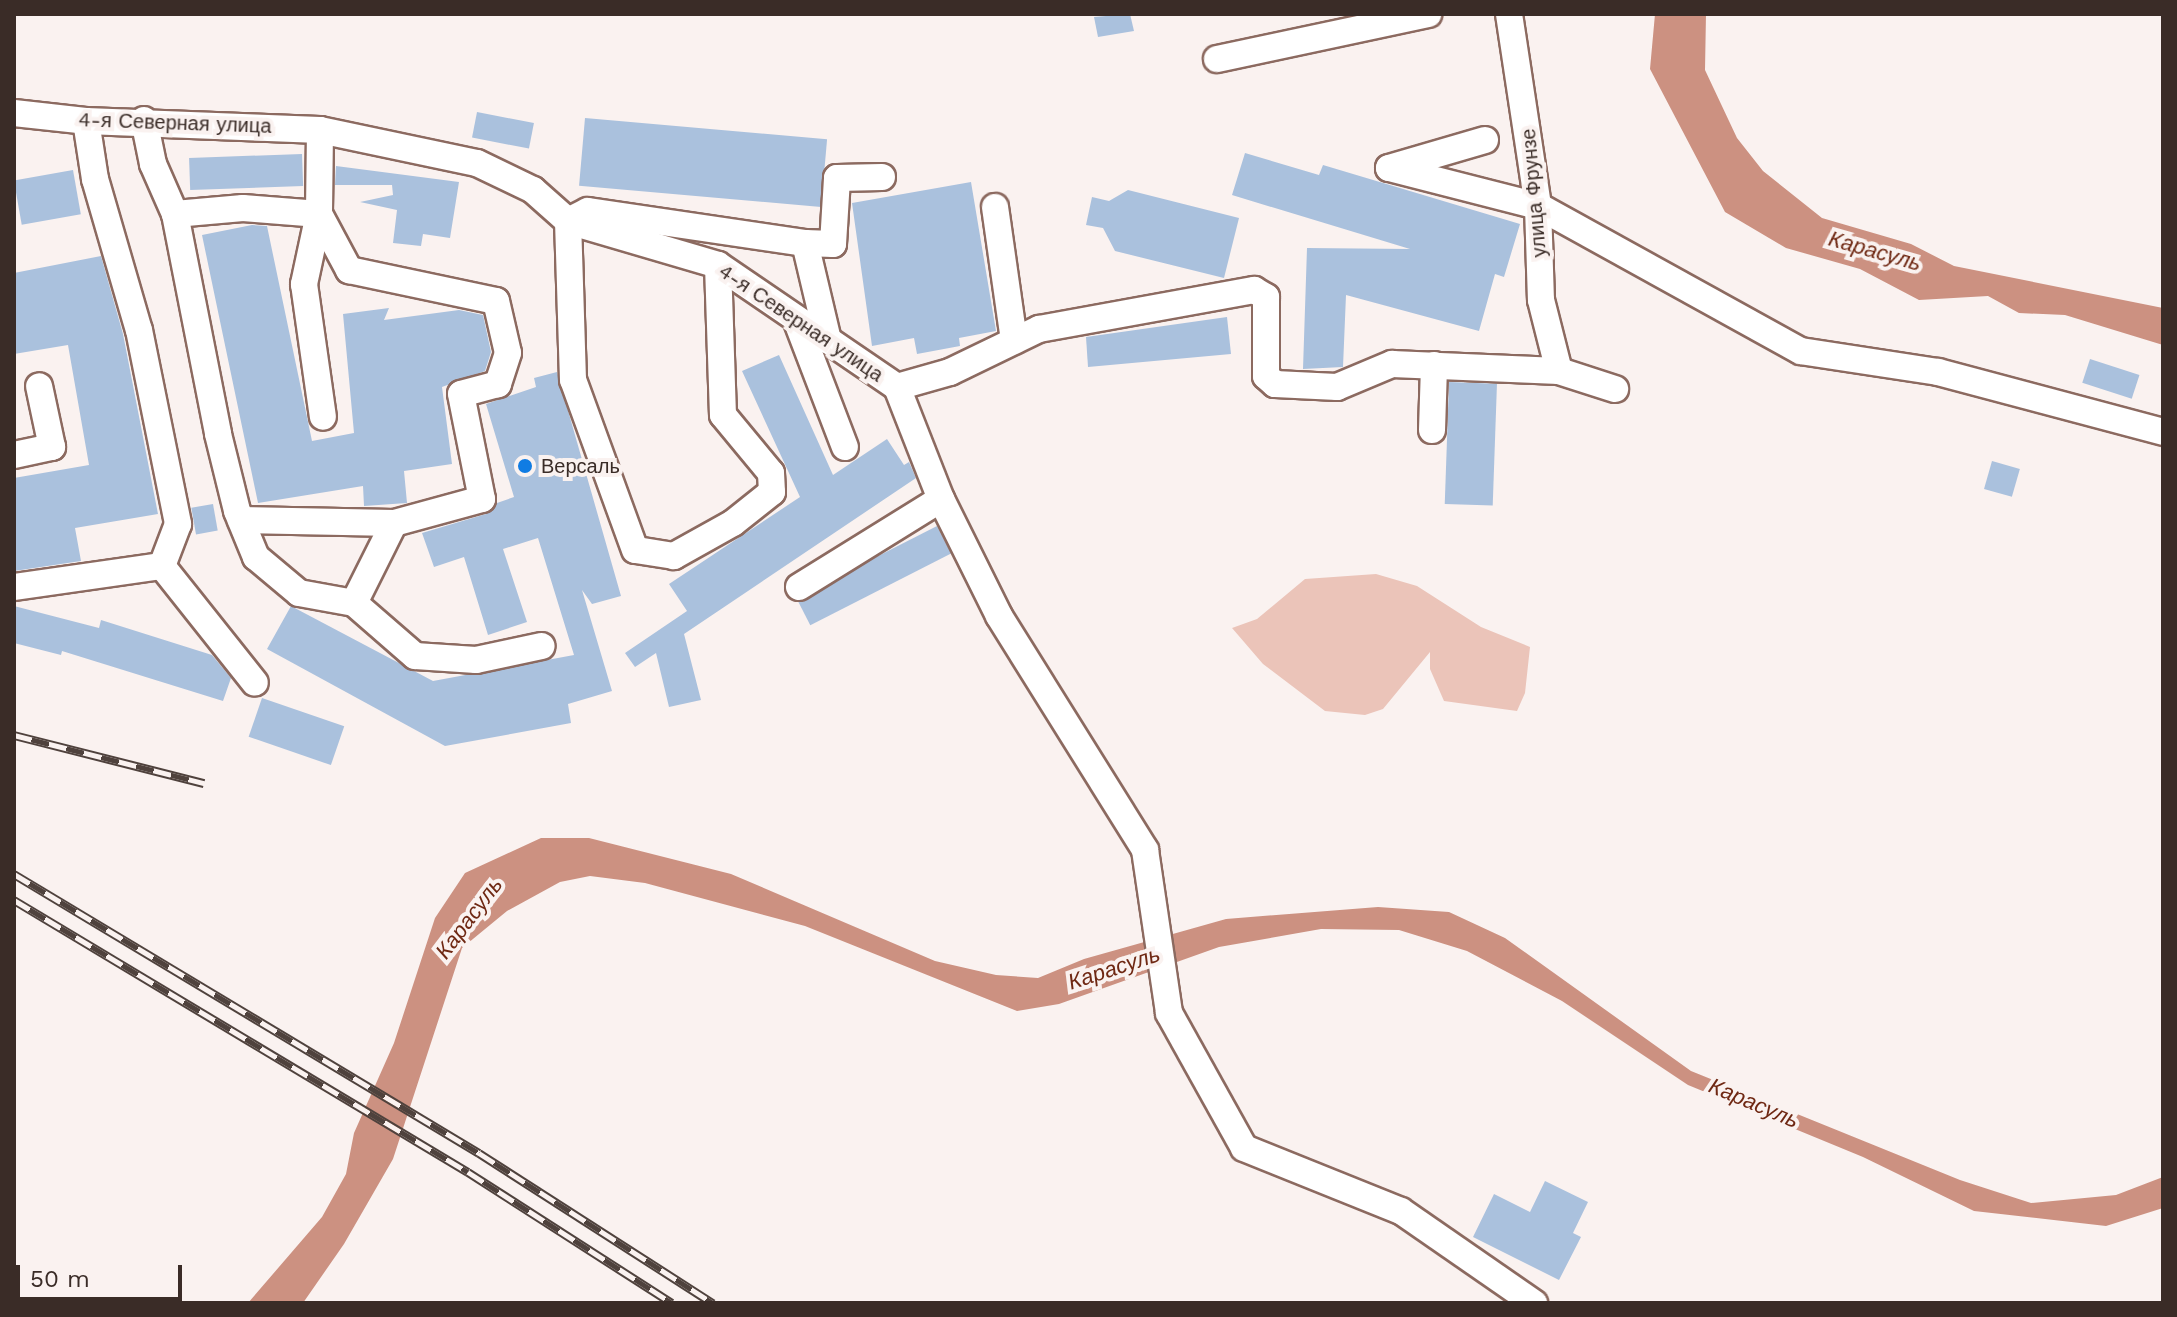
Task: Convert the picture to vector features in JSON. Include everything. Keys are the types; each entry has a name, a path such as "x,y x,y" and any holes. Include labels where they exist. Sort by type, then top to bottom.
{"street":[{"path":"1217,59 1428,14"},
{"name":"улица Фрунзе","path":"1509,14 1538,206 1541,300 1559,371"},
{"name":"4-я Северная улица","path":"14,113 86,121 144,120 320,130 477,163 533,190 568,221 718,265 897,387 950,372 1039,329 1254,290 1266,297 1266,376 1275,384 1337,387 1392,364 1559,371 1615,389"},
{"path":"144,120 153,164 175,214 218,434 241,520 256,557 299,593 354,603 415,656 476,660 542,646"},
{"path":"86,121 95,179 139,330 178,524 162,566"},
{"path":"320,130 319,214 304,284 323,417"},
{"path":"1485,140 1389,168 1538,206 1593,231 1801,351 1938,372 2163,432"},
{"path":"718,265 723,415 771,473 772,492 722,530 674,556 655,556 635,550 573,380 568,221 588,211 805,243 833,244 837,178 882,177"},
{"path":"995,207 1014,341"},
{"path":"175,214 243,208 319,214"},
{"path":"241,520 394,523 482,499 461,394 498,384 508,353 496,301 349,270 319,214"},
{"path":"805,243 828,340"},
{"path":"796,319 845,447"},
{"path":"1432,430 1434,365"},
{"path":"14,455 52,447 39,386"},
{"path":"897,387 941,499 999,616 1145,850 1169,1013 1244,1148 1401,1211 1534,1303"},
{"path":"799,587 941,499"},
{"path":"354,603 394,523"},
{"path":"14,587 162,566"},
{"path":"162,566 255,683"}],"shaded area":[{"path":"1376,574 1417,586 1481,627 1530,647 1525,693 1517,711 1444,701 1430,669 1430,652 1383,709 1365,715 1325,711 1263,664 1232,628 1257,619 1305,579"}],"water":[{"name":"Карасуль","path":"1655,14 1706,14 1705,70 1737,138 1763,171 1822,218 1911,244 1954,266 2163,308 2163,345 2065,315 2019,313 1988,296 1919,300 1860,269 1786,248 1725,212 1650,69"},
{"name":"Карасуль","path":"541,838 589,838 731,874 935,961 996,975 1038,978 1084,959 1226,919 1378,907 1449,912 1505,938 1691,1071 1960,1180 2031,1203 2116,1195 2163,1177 2163,1208 2106,1226 1974,1211 1863,1157 1688,1085 1562,1001 1467,951 1399,930 1321,929 1219,947 1059,1004 1017,1011 805,926 645,883 590,876 560,882 507,911 462,948 393,1159 344,1244 303,1303 248,1303 322,1217 346,1174 354,1133 394,1043 435,918 465,873"}],"building":[{"path":"1130,14 1134,31 1098,37 1094,17"},
{"path":"477,112 534,123 529,149 472,138"},
{"path":"585,118 827,139 821,207 579,186"},
{"path":"1245,153 1319,175 1323,165 1520,224 1504,277 1495,274 1479,331 1346,295 1343,367 1303,369 1307,248 1410,249 1232,195"},
{"path":"302,154 303,186 190,190 189,158"},
{"path":"336,166 459,182 450,238 423,234 421,246 393,243 397,210 360,202 393,195 392,185 335,185"},
{"path":"73,170 81,214 22,225 14,180"},
{"path":"971,182 996,331 959,338 960,346 917,354 914,338 872,346 852,203"},
{"path":"1128,190 1239,218 1224,278 1115,251 1103,228 1086,225 1092,197 1109,201"},
{"path":"252,225 267,226 312,441 354,433 343,314 389,308 384,320 459,310 483,315 491,352 485,371 442,387 452,464 404,471 407,503 364,506 363,486 258,503 202,235"},
{"path":"101,256 123,334 158,514 75,528 81,561 14,571 14,478 89,465 68,345 14,354 14,273"},
{"path":"1227,317 1231,354 1088,367 1086,337"},
{"path":"779,355 833,475 887,439 904,465 909,462 916,478 684,634 701,700 669,707 656,653 635,667 625,653 687,611 669,584 800,497 742,371"},
{"path":"2090,359 2139,375 2132,399 2082,383"},
{"path":"557,372 621,596 592,604 582,590 612,691 568,704 571,723 445,746 267,649 291,606 433,681 574,655 538,538 503,549 527,622 488,635 464,557 434,567 422,533 486,514 497,503 514,497 486,404 536,387 534,378"},
{"path":"1449,382 1497,384 1493,506 1445,504"},
{"path":"1992,461 2020,469 2012,497 1984,489"},
{"path":"213,504 218,531 196,534 191,508"},
{"path":"937,526 951,554 810,625 796,598"},
{"path":"14,606 99,628 101,620 212,655 231,678 223,701 62,651 61,655 14,643"},
{"path":"262,698 344,726 331,765 249,737"},
{"path":"1545,1181 1588,1202 1573,1233 1581,1237 1559,1280 1473,1237 1494,1194 1530,1212"}],"railway":[{"path":"14,735 204,783"},
{"path":"14,874 479,1153 713,1303"},
{"path":"14,900 468,1172 672,1303"}],"place":[{"name":"Версаль","path":"525,466"}]}
